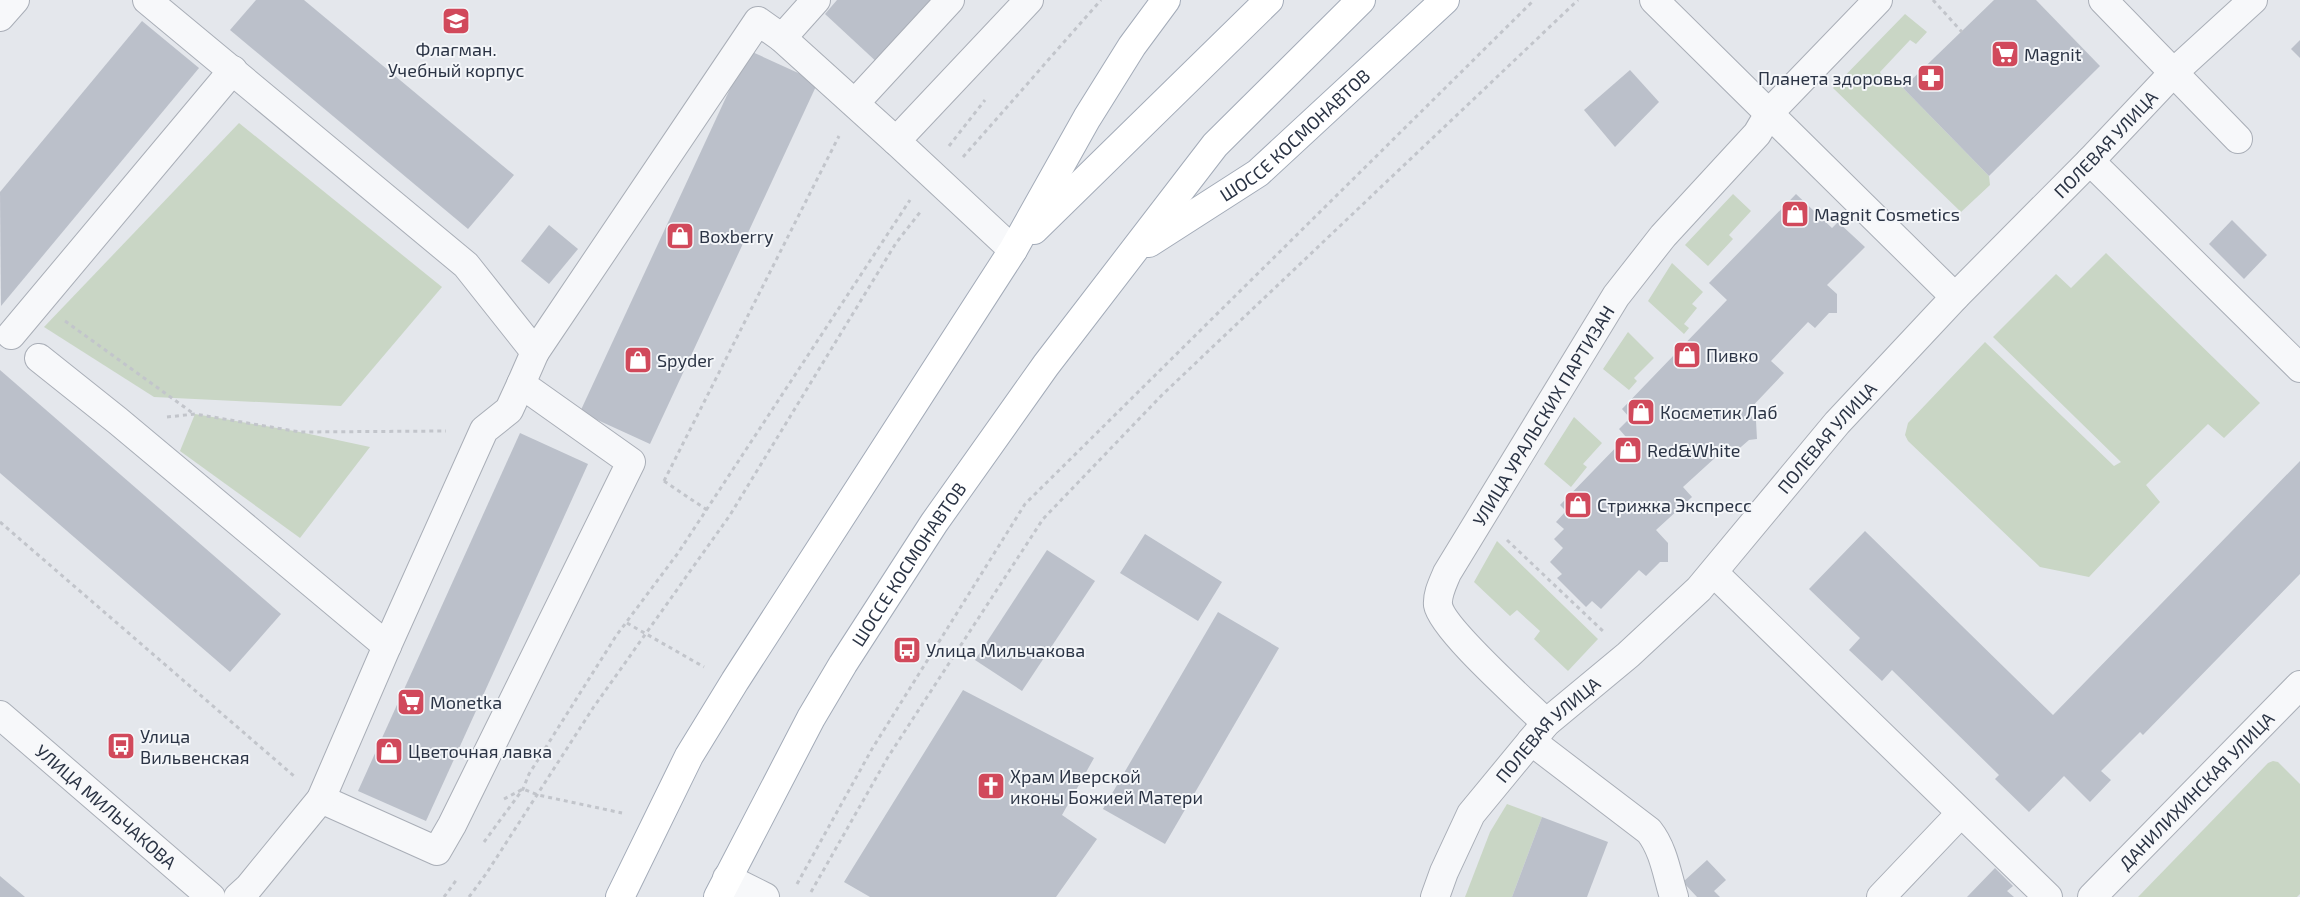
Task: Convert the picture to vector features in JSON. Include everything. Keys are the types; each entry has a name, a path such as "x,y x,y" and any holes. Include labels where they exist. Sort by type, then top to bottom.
{"main road":[{"path":"620,897 690,756 735,681 1013,250 1087,118 1132,46 1166,0"},
{"path":"1013,250 1269,0"},
{"name":"ШОССЕ КОСМОНАВТОВ","path":"722,887 811,718 843,664 951,500 1046,365 1216,145 1361,0"},
{"name":"ШОССЕ КОСМОНАВТОВ","path":"1133,253 1258,173 1445,0"}],"street":[{"path":"0,17 16,0"},
{"path":"147,0 466,266 535,352"},
{"path":"782,38 816,0"},
{"path":"855,103 950,0"},
{"path":"896,140 1029,0"},
{"path":"1654,0 1770,112 1955,297"},
{"name":"УЛИЦА УРАЛЬСКИХ ПАРТИЗАН","path":"1674,897 1661,852 1656,840 1649,831 1538,732 1441,616 1438,604 1442,584 1452,564 1616,296 1663,236 1756,134 1770,112 1878,0"},
{"path":"2103,0 2238,139"},
{"name":"ПОЛЕВАЯ УЛИЦА","path":"1435,897 1444,872 1471,814 1538,732 1628,655 1714,573 1837,423 1955,297 2090,161 2174,72 2253,0"},
{"path":"238,897 249,887 321,799 386,646 484,430 509,410 535,352 758,21 782,38 931,171 1013,250"},
{"path":"11,335 233,70"},
{"path":"2090,161 2300,368"},
{"path":"39,358 118,421 386,646"},
{"path":"321,799 437,851 452,825 631,462 521,384"},
{"path":"1714,573 1960,814 2048,897"},
{"name":"ДАНИЛИХИНСКАЯ УЛИЦА","path":"2092,897 2300,685"},
{"name":"УЛИЦА МИЛЬЧАКОВА","path":"0,715 211,897"},
{"path":"1881,897 1960,814"},
{"path":"722,887 765,897"}],"path":[{"path":"958,164 982,133 1101,0"},
{"path":"798,880 872,749 1025,504 1534,0"},
{"path":"811,892 888,757 1043,519 1162,395 1578,0"},
{"path":"1933,0 1962,32"},
{"path":"483,843 522,789 529,774 627,623 707,510 931,171 990,94"},
{"path":"664,481 855,103"},
{"path":"468,897 486,874 593,708 730,515 896,243 922,209"},
{"path":"39,302 195,414"},
{"path":"118,421 195,414 300,432 484,430"},
{"path":"631,462 664,481 707,510"},
{"path":"0,522 321,799"},
{"path":"1504,538 1628,655"},
{"path":"627,623 706,668"},
{"path":"452,825 522,789 625,814"},
{"path":"444,897 461,874"}],"green space":[{"path":"1905,14 1927,32 1916,44 1910,40 1880,72 1882,76 1903,88 1989,176 1990,185 1961,212 1833,88"},
{"path":"239,123 442,287 341,406 154,397 44,327"},
{"path":"1733,194 1751,211 1729,235 1733,239 1708,266 1685,245"},
{"path":"2106,253 2260,403 2224,438 2208,424 2146,485 2160,502 2089,577 2040,567 1908,441 1905,435 1908,423 1985,342 2114,466 2121,462 1993,337 2056,274 2071,288"},
{"path":"1672,263 1703,292 1692,304 1697,308 1684,324 1689,328 1684,334 1648,301"},
{"path":"1628,332 1654,358 1634,378 1637,381 1629,390 1603,369"},
{"path":"195,414 300,432 370,447 300,538 180,451"},
{"path":"1574,417 1602,443 1583,464 1587,467 1571,487 1544,464"},
{"path":"1497,541 1598,639 1568,671 1534,639 1540,631 1517,610 1510,616 1474,582"},
{"path":"2278,762 2300,784 2300,894 2297,897 2138,897 2268,763"},
{"path":"1507,804 1542,817 1512,897 1465,897 1490,832"}],"building":[{"path":"256,0 304,0 514,175 468,229 230,30"},
{"path":"837,0 940,0 880,65 825,14"},
{"path":"1994,0 2036,0 2100,66 1989,176 1903,88"},
{"path":"142,21 199,68 1,306 0,192"},
{"path":"2300,40 2300,58 2291,49"},
{"path":"748,50 818,82 650,444 580,412"},
{"path":"1630,70 1659,102 1615,147 1584,110"},
{"path":"1796,194 1832,228 1838,222 1865,247 1827,285 1837,294 1837,313 1829,313 1815,328 1808,322 1771,361 1784,373 1747,412 1756,421 1757,439 1749,440 1734,453 1728,446 1683,487 1692,497 1656,530 1668,543 1668,562 1660,562 1646,576 1639,570 1601,609 1592,601 1586,607 1557,578 1562,574 1550,562 1563,548 1554,539 1564,529 1556,522 1566,511 1560,505 1626,437 1619,429 1630,418 1622,409 1727,300 1709,283"},
{"path":"2232,220 2267,255 2244,279 2209,244"},
{"path":"549,225 578,249 549,284 521,261"},
{"path":"0,370 281,614 230,672 0,473"},
{"path":"520,433 588,464 426,821 358,791"},
{"path":"2300,461 2300,574 2143,735 2140,732 2101,771 2111,780 2090,802 2064,776 2029,812 1995,779 1999,775 1892,670 1882,681 1849,650 1860,638 1809,589 1865,531 2053,715"},
{"path":"1145,534 1222,582 1198,621 1120,573"},
{"path":"1047,550 1095,581 1022,691 975,660"},
{"path":"1218,612 1279,648 1165,844 1103,809"},
{"name":"Храм Иверской иконы Божией Матери","path":"963,690 1094,758 1062,815 1097,839 1056,897 870,897 844,882"},
{"path":"1542,817 1608,842 1587,897 1512,897"},
{"path":"1707,860 1726,880 1714,891 1720,897 1697,897 1683,882"},
{"path":"1995,868 2013,886 2007,891 2014,897 1967,897"},
{"path":"0,876 25,897 0,897"}],"place":[{"name":"Флагман. Учебный корпус","path":"456,21"},
{"name":"Magnit","path":"2005,54"},
{"name":"Планета здоровья","path":"1931,78"},
{"name":"Magnit Cosmetics","path":"1795,214"},
{"name":"Boxberry","path":"680,236"},
{"name":"Пивко","path":"1687,355"},
{"name":"Spyder","path":"638,360"},
{"name":"Косметик Лаб","path":"1641,412"},
{"name":"Red&White","path":"1628,450"},
{"name":"Стрижка Экспресс","path":"1578,505"},
{"name":"Улица Мильчакова","path":"907,650"},
{"name":"Monetka","path":"411,702"},
{"name":"Улица Вильвенская","path":"121,746"},
{"name":"Цветочная лавка","path":"389,751"},
{"name":"Храм Иверской иконы Божией Матери","path":"991,786"}]}
